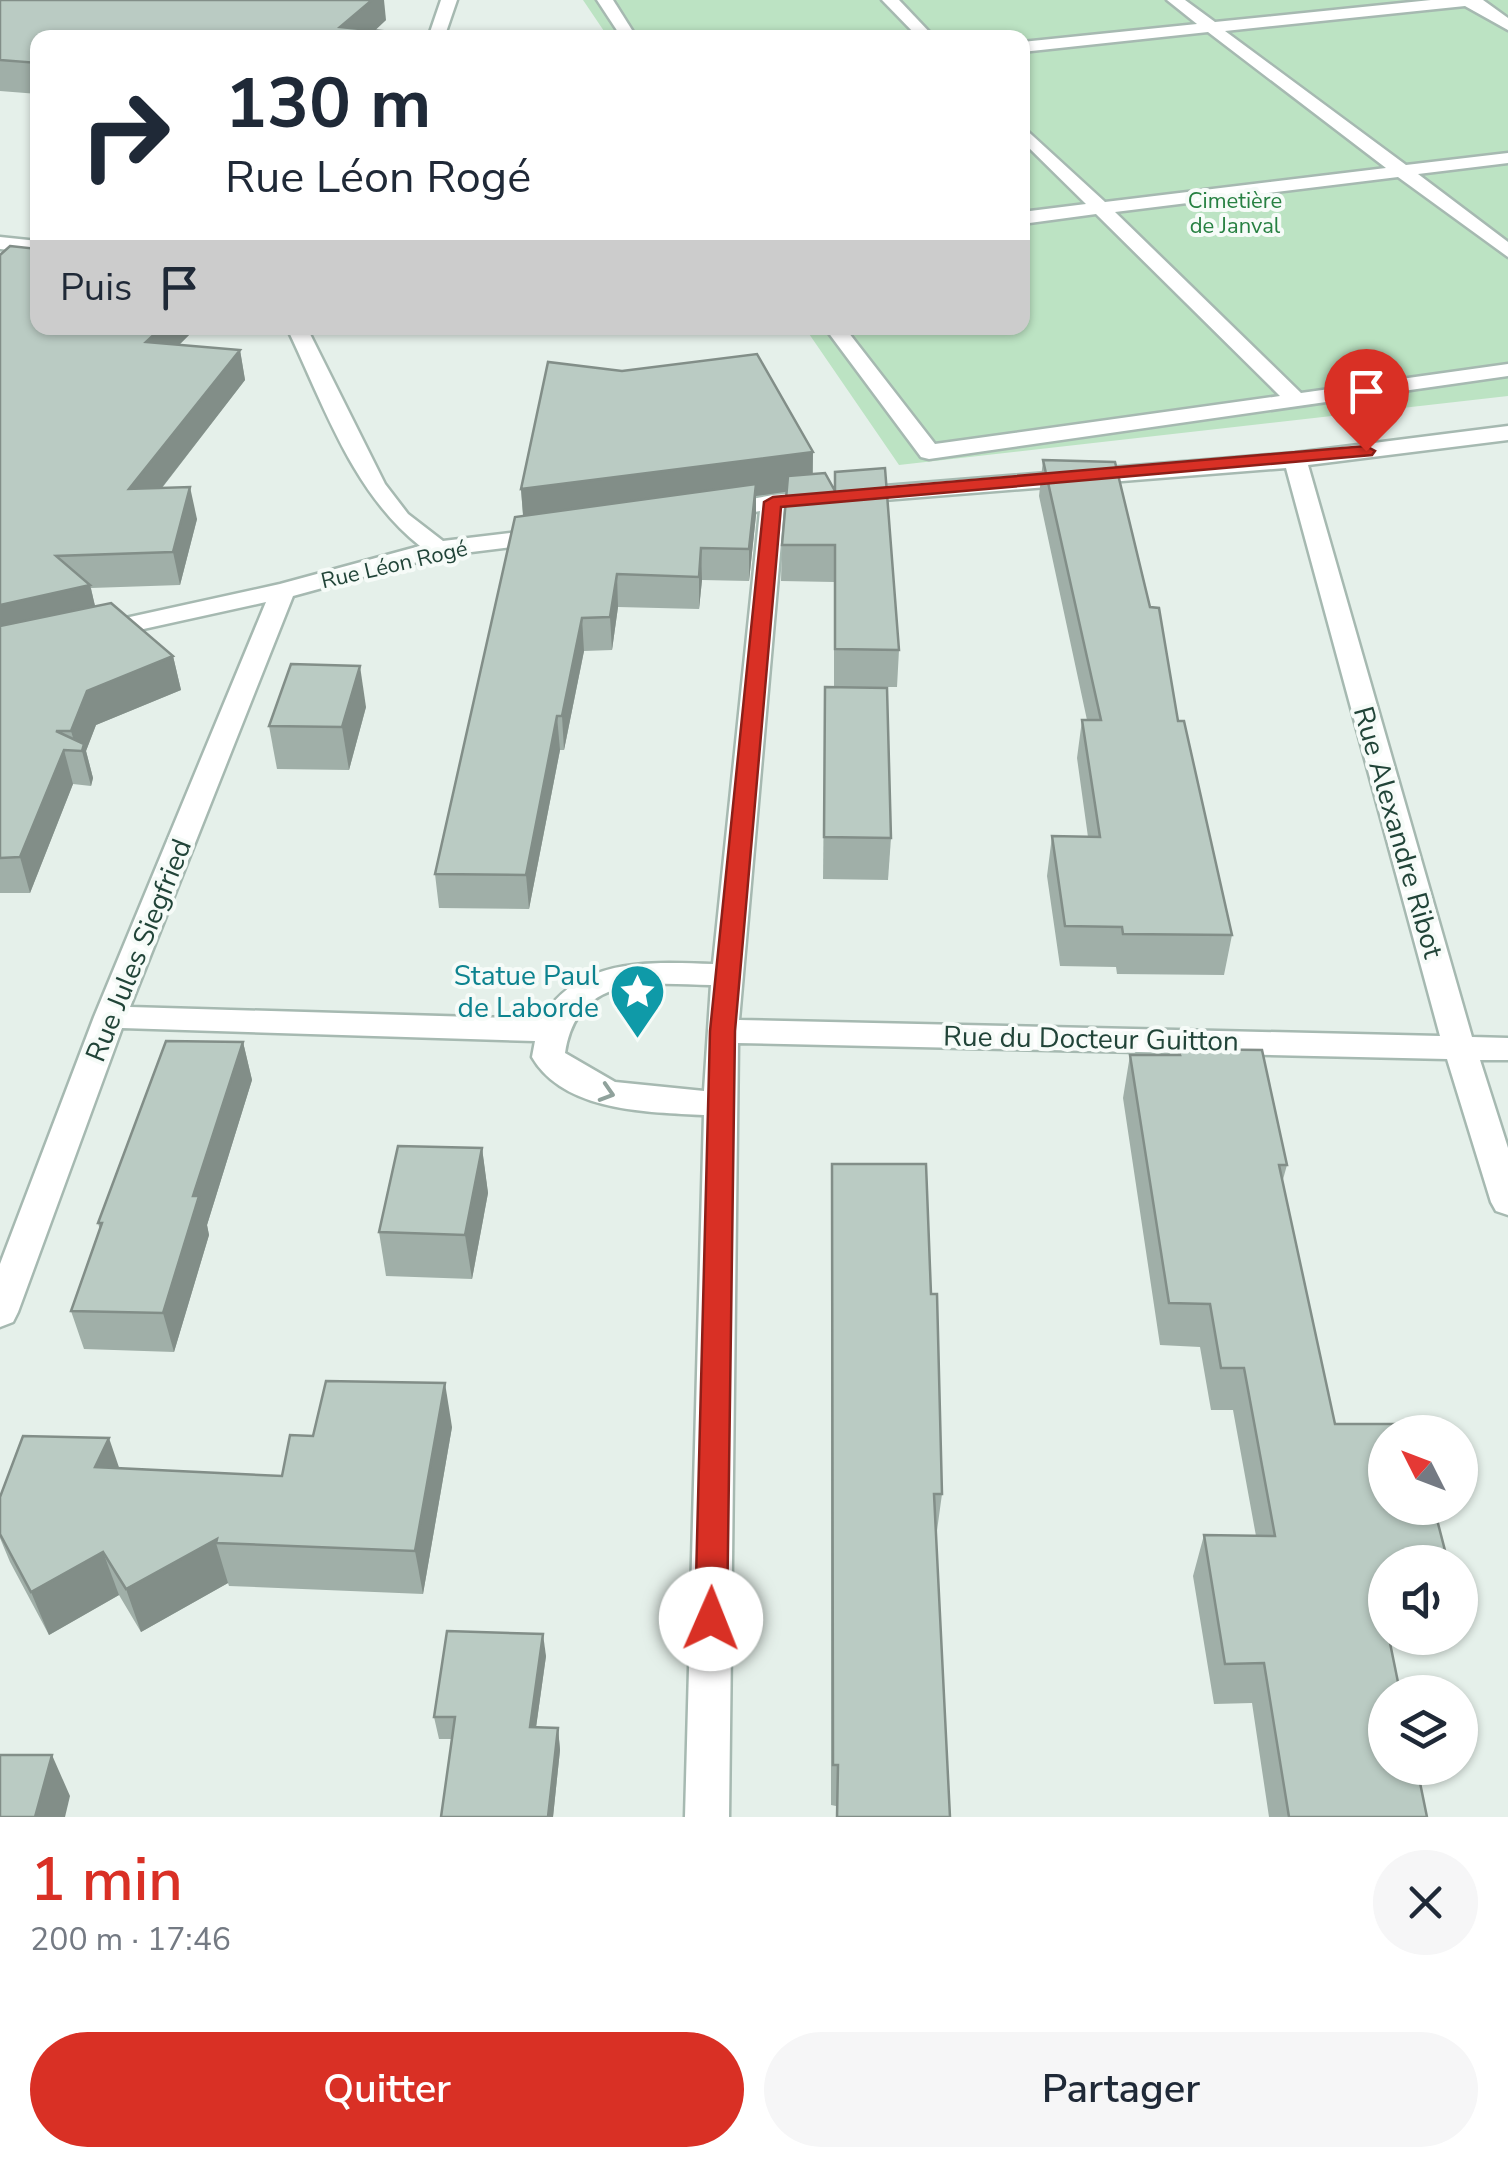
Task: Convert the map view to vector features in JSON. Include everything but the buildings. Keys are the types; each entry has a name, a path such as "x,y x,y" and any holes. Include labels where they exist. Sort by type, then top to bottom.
{"street":[{"path":"439,30 449,0"},
{"path":"605,0 625,30"},
{"path":"890,0 920,30"},
{"path":"1175,0 1508,251"},
{"path":"1466,0 1508,26"},
{"path":"1030,46 1476,0"},
{"path":"1030,139 1296,400"},
{"path":"1030,217 1508,158"},
{"path":"0,243 30,245"},
{"path":"299,335 374,486 400,518 438,549"},
{"path":"840,335 929,452 1508,370"},
{"path":"686,516 773,502 1296,460 1508,433"},
{"name":"Rue Alexandre Ribot","path":"1296,460 1459,1046 1508,1202"},
{"path":"707,1817 722,1031 773,502"},
{"name":"Rue Léon Rogé","path":"70,636 283,591 438,549 574,532"},
{"name":"Rue Jules Siegfried","path":"0,1312 110,1017 283,591"},
{"path":"721,1104 614,1097 573,1081 548,1057 548,1030 566,1005 602,980 640,974 728,975"},
{"path":"110,1017 548,1030"},
{"name":"Rue du Docteur Guitton","path":"722,1031 1508,1049"}],"green space":[{"name":"Cimetière de Janval","path":"583,0 1508,0 1508,396 899,465 810,335 1030,335 1030,30 603,30"}],"place":[{"name":"Statue Paul de Laborde","path":"638,1040"}],"route":[{"path":"711,1619 722,1031 773,502 1366,451"}]}
